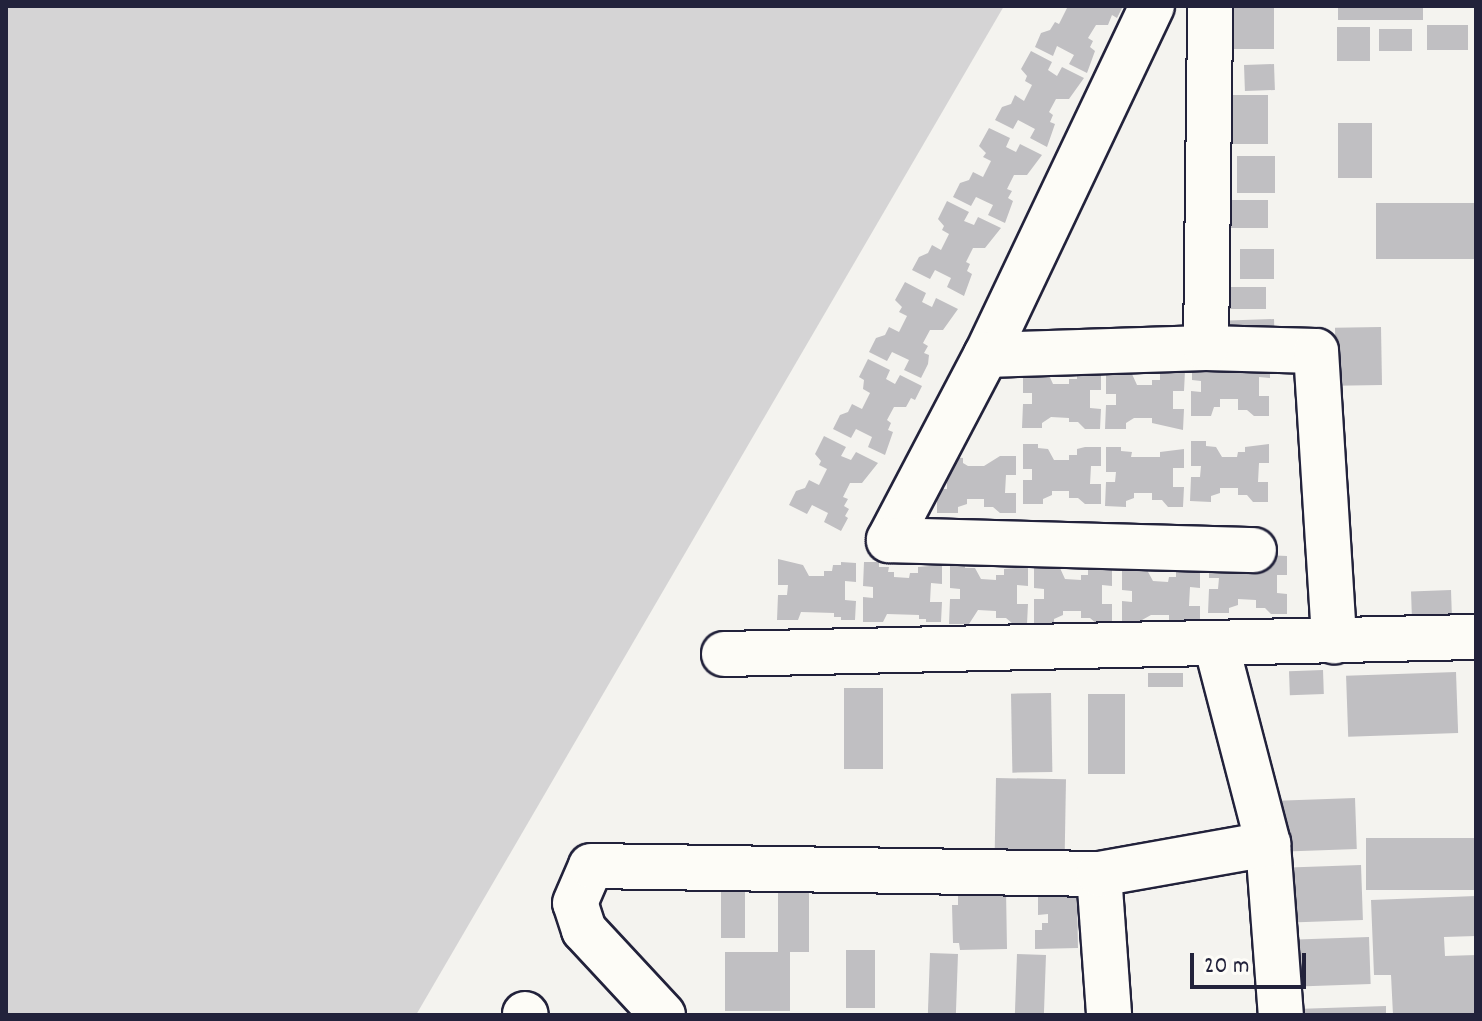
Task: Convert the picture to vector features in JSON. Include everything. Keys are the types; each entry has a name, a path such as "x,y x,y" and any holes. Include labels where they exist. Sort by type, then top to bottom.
{"street":[{"path":"1152,6 986,355 889,540 1254,550"},
{"path":"1206,348 1210,6"},
{"path":"986,355 1206,348 1316,351 1334,641"},
{"path":"724,654 1476,637"},
{"path":"1216,644 1268,844 1281,1015"},
{"path":"663,1015 584,930 575,903 591,866 1099,874 1268,844"},
{"path":"1099,874 1109,1015"}],"shaded area":[{"path":"6,6 1004,6 416,1015 6,1015"}],"building":[{"path":"1062,6 1123,6 1117,18 1112,15 1108,25 1096,25 1088,38 1093,41 1090,47 1095,51 1087,73 1069,64 1074,55 1057,46 1053,56 1035,47 1041,33 1050,30 1055,22 1059,24 1067,8"},
{"path":"1227,6 1274,6 1274,49 1227,49"},
{"path":"1338,6 1423,6 1423,20 1338,20"},
{"path":"1427,25 1468,25 1468,50 1427,50"},
{"path":"1337,27 1370,27 1370,61 1337,61"},
{"path":"1379,29 1412,29 1412,51 1379,51"},
{"path":"1031,51 1052,62 1048,70 1057,76 1062,67 1084,78 1069,99 1056,99 1049,112 1053,115 1050,122 1055,124 1047,147 1030,138 1035,129 1018,120 1013,129 995,120 1002,107 1011,104 1015,95 1024,101 1032,85 1025,81 1027,76 1021,69"},
{"path":"1274,64 1275,90 1245,91 1244,65"},
{"path":"1220,95 1268,95 1268,144 1220,144"},
{"path":"1338,123 1372,123 1372,178 1338,178"},
{"path":"989,128 1010,138 1006,147 1016,152 1020,144 1042,155 1027,175 1014,175 1007,189 1012,191 1008,198 1013,201 1005,223 988,215 993,205 976,197 971,206 953,197 960,183 969,180 973,172 983,177 991,161 983,157 986,153 979,146"},
{"path":"1237,156 1275,156 1275,193 1237,193"},
{"path":"1222,200 1268,200 1268,228 1222,228"},
{"path":"947,201 969,212 964,221 974,225 978,217 1001,228 985,248 973,248 966,262 970,264 967,271 972,274 964,296 947,287 951,278 935,270 930,279 912,270 919,257 928,253 932,245 941,250 949,234 942,230 944,226 938,219"},
{"path":"1376,203 1476,203 1476,259 1376,259"},
{"path":"1240,249 1274,249 1274,279 1240,279"},
{"path":"905,282 926,293 922,302 932,307 936,298 958,309 943,330 930,330 923,343 928,346 924,353 929,355 921,378 904,370 909,360 892,352 887,361 869,352 876,338 885,335 889,327 899,332 907,316 899,312 902,307 895,300"},
{"path":"1221,287 1266,287 1266,309 1221,309"},
{"path":"1274,319 1275,345 1222,347 1221,321"},
{"path":"1381,327 1382,385 1336,386 1335,328"},
{"path":"1192,356 1222,366 1222,371 1238,372 1238,367 1270,359 1270,378 1259,377 1259,396 1269,396 1269,416 1254,416 1247,410 1238,410 1238,399 1220,399 1220,407 1214,407 1211,416 1191,416 1191,391 1201,392 1201,381 1192,380"},
{"path":"868,359 890,370 886,379 895,384 900,375 922,386 915,400 911,398 906,407 894,407 887,420 891,423 888,430 893,432 885,455 868,447 872,437 856,429 851,438 833,429 840,415 848,412 852,404 862,409 870,393 863,389 864,380 859,377"},
{"path":"1023,368 1048,373 1053,384 1069,384 1069,379 1077,379 1077,373 1101,371 1101,390 1090,390 1090,408 1101,409 1100,429 1085,429 1078,422 1069,422 1069,418 1051,417 1042,423 1042,428 1022,428 1023,404 1032,404 1032,393 1023,393"},
{"path":"1106,369 1132,374 1137,385 1152,385 1152,380 1160,380 1160,374 1185,371 1184,391 1173,391 1173,409 1184,409 1183,430 1152,423 1152,418 1134,418 1126,423 1126,429 1105,429 1106,405 1116,405 1116,394 1106,394"},
{"path":"824,436 846,447 841,456 851,460 856,452 878,463 862,483 850,483 843,497 848,499 844,506 849,509 845,516 848,518 841,531 824,522 828,513 812,505 807,514 789,505 796,491 805,488 809,480 819,485 827,469 819,465 821,461 815,454"},
{"path":"1191,441 1206,441 1206,446 1216,447 1222,457 1237,457 1238,452 1245,452 1245,447 1269,444 1269,463 1259,463 1258,482 1268,482 1268,502 1253,502 1247,495 1238,495 1238,488 1220,488 1220,493 1211,496 1211,502 1190,501 1191,477 1200,477 1201,466 1191,466"},
{"path":"1023,444 1038,444 1038,448 1048,449 1054,460 1069,460 1069,455 1077,455 1077,449 1101,447 1101,466 1091,466 1090,484 1101,484 1101,504 1085,504 1078,498 1069,498 1069,491 1052,491 1052,495 1043,499 1043,504 1023,504 1023,480 1032,480 1032,469 1023,469"},
{"path":"1106,447 1121,447 1121,451 1132,452 1131,457 1160,457 1160,452 1184,449 1184,468 1173,468 1173,487 1184,487 1183,507 1168,507 1162,500 1152,500 1152,493 1134,493 1134,498 1126,501 1126,507 1105,506 1106,482 1115,482 1116,472 1106,472"},
{"path":"1000,456 1016,456 1016,475 1006,475 1005,493 1016,493 1016,513 1000,513 993,507 984,507 984,499 967,499 967,504 958,507 958,513 937,513 937,489 947,489 947,478 937,478 953,457 963,458 963,463 968,466 984,466"},
{"path":"1209,553 1287,556 1287,575 1277,575 1277,593 1287,594 1287,614 1271,614 1265,608 1256,608 1256,600 1238,599 1238,605 1229,608 1229,613 1208,613 1209,589 1218,589 1219,578 1209,578"},
{"path":"778,559 803,565 809,576 824,576 824,571 832,571 833,565 841,565 841,562 856,563 856,582 845,581 845,600 856,601 855,620 841,620 841,617 834,617 834,613 801,612 798,620 777,620 778,595 787,595 788,585 778,585"},
{"path":"864,562 879,562 879,567 889,567 888,572 894,572 894,577 909,578 910,573 918,573 918,567 942,565 942,584 931,583 930,602 942,602 941,622 926,622 926,619 919,619 919,615 887,614 883,622 863,622 863,597 873,598 873,587 863,586"},
{"path":"950,564 965,564 965,568 975,568 981,579 996,580 996,575 1004,575 1004,569 1028,567 1028,586 1017,585 1017,604 1028,604 1027,624 1013,624 1006,618 996,618 996,611 978,610 969,624 949,624 950,599 960,599 960,589 950,588"},
{"path":"1034,564 1049,564 1049,568 1060,568 1065,579 1081,580 1081,575 1088,575 1088,569 1112,567 1112,586 1102,585 1102,604 1112,604 1112,624 1097,624 1090,618 1081,618 1081,611 1063,611 1063,615 1054,619 1054,624 1034,624 1034,599 1044,599 1044,589 1034,588"},
{"path":"1122,566 1137,566 1137,570 1147,570 1153,581 1168,582 1169,577 1176,577 1176,571 1200,568 1200,588 1190,587 1189,606 1200,606 1200,626 1169,620 1169,615 1151,615 1142,620 1142,626 1122,626 1122,601 1132,602 1132,591 1122,590"},
{"path":"1451,590 1452,615 1412,616 1411,591"},
{"path":"1323,670 1324,694 1290,695 1289,671"},
{"path":"1456,672 1458,733 1348,737 1346,676"},
{"path":"1148,673 1183,673 1183,687 1148,687"},
{"path":"844,688 883,688 883,769 844,769"},
{"path":"1051,693 1052,772 1012,773 1011,694"},
{"path":"1088,694 1125,694 1125,774 1088,774"},
{"path":"996,778 1066,779 1065,861 995,860"},
{"path":"1355,798 1357,849 1280,852 1278,801"},
{"path":"1366,838 1476,838 1476,890 1366,890"},
{"path":"1361,865 1363,920 1277,923 1275,868"},
{"path":"778,887 809,887 809,952 790,952 790,1011 725,1011 725,952 778,952"},
{"path":"721,888 745,888 745,938 721,938"},
{"path":"1006,889 1007,949 960,950 959,943 953,943 952,905 958,905 958,891"},
{"path":"1038,894 1077,894 1078,948 1035,949 1035,930 1042,930 1042,923 1048,923 1048,914 1038,915"},
{"path":"1476,896 1476,936 1444,937 1445,956 1476,955 1476,1015 1393,1015 1391,975 1374,975 1371,900"},
{"path":"1369,937 1371,984 1292,987 1290,940"},
{"path":"846,950 875,950 875,1008 846,1008"},
{"path":"930,953 958,954 956,1015 928,1015"},
{"path":"1017,954 1046,955 1044,1015 1015,1015"},
{"path":"1386,1006 1386,1015 1297,1015 1296,1009"}]}
